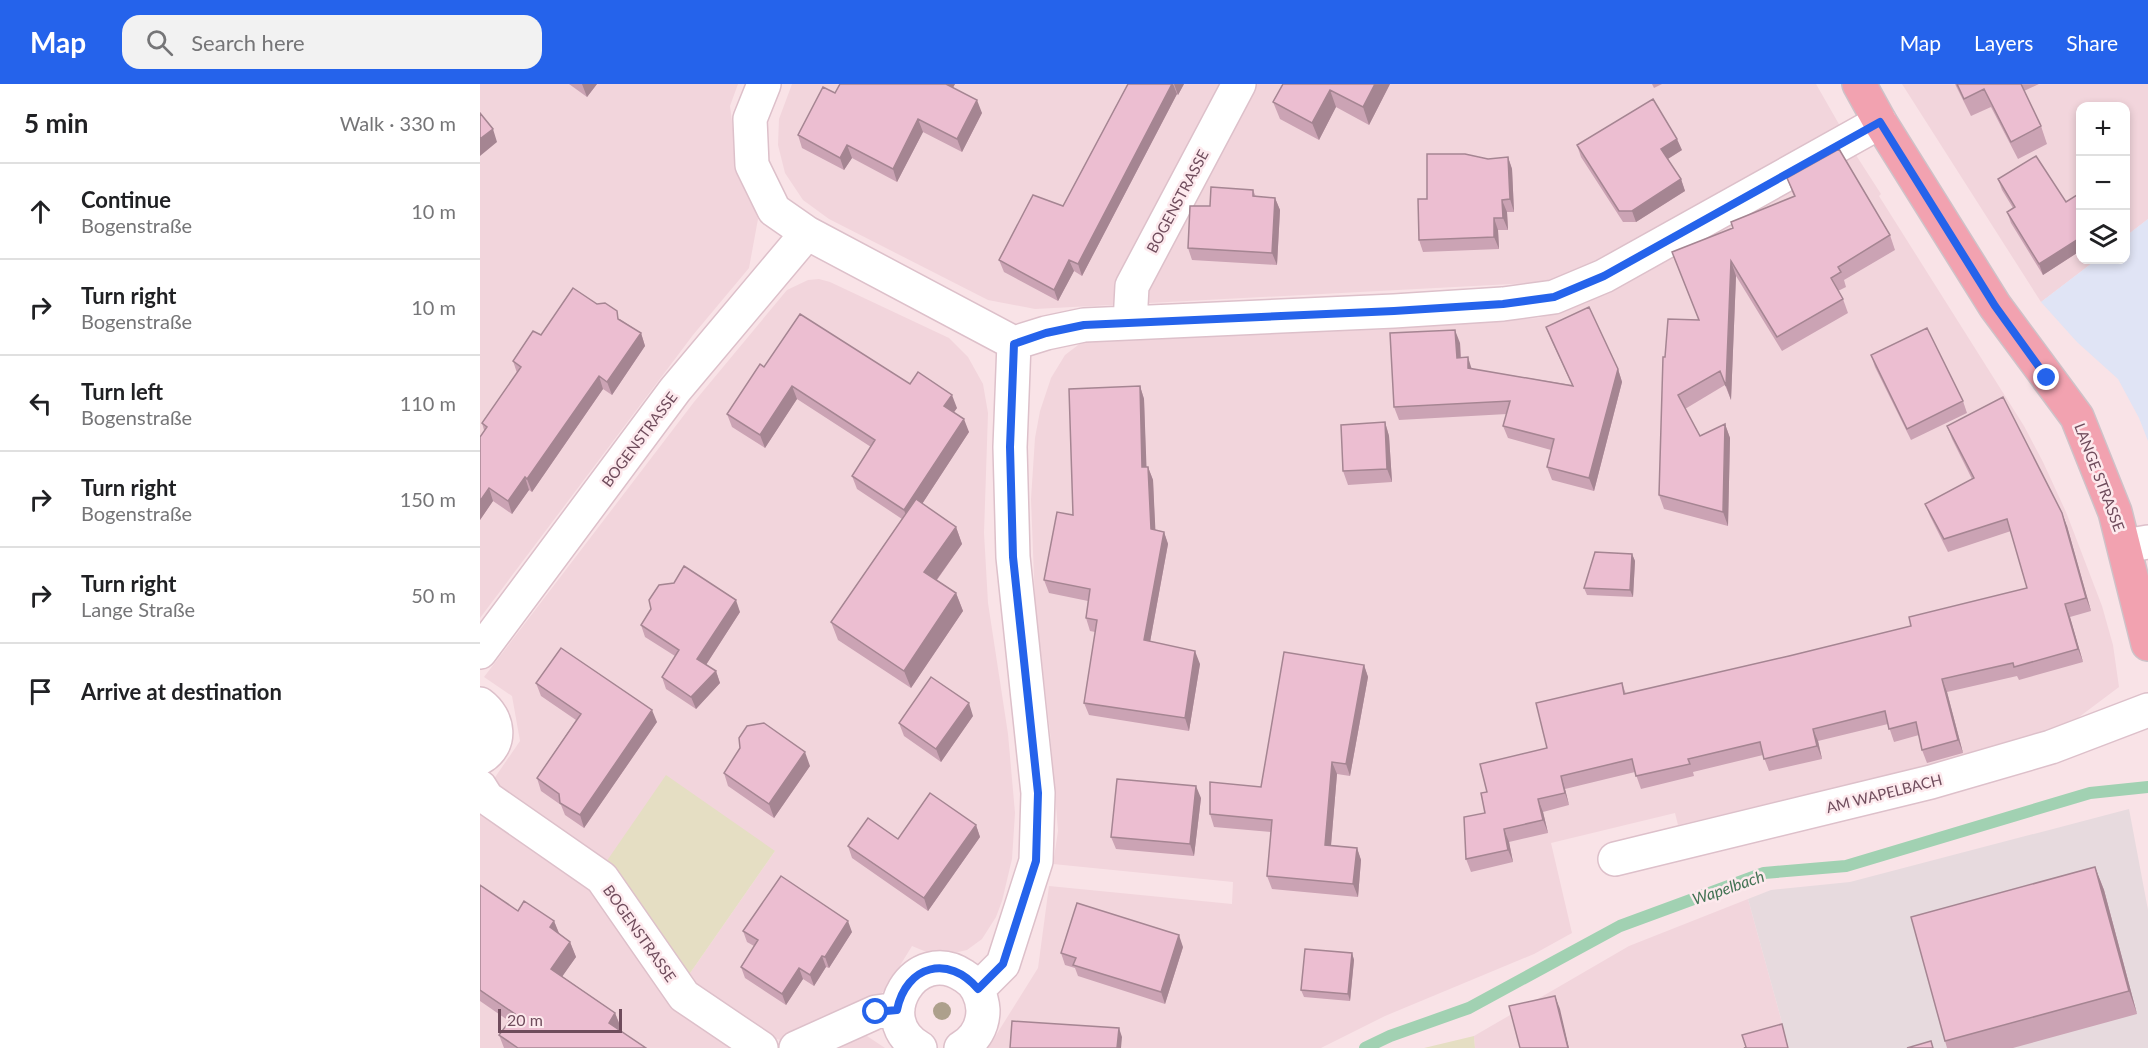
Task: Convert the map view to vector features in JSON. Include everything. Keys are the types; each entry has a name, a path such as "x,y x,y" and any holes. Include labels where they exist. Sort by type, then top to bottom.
{"main road":[{"name":"LANGE STRASSE","path":"1859,84 1880,122 1995,306 2077,417 2115,512 2136,544 2148,644"}],"street":[{"path":"764,84 750,119 752,165 774,210 807,233 1014,344 1046,333 1084,325 1394,311 1503,304 1554,297 1604,276 1880,122"},
{"name":"BOGENSTRASSE","path":"1130,322 1132,286 1239,84"},
{"name":"BOGENSTRASSE","path":"480,652 675,390 807,233"},
{"path":"978,989 1003,964 1036,861 1038,793 1013,557 1010,447 1014,344"},
{"path":"480,704 493,717 496,738 492,748 480,758"},
{"name":"AM WAPELBACH","path":"1615,859 1932,782 2051,747 2148,710"},
{"name":"BOGENSTRASSE","path":"483,793 602,878 684,996 761,1048"},
{"path":"920,1048 905,1036 899,1023 897,1010 900,996 907,984 917,975 930,969 944,968 957,971 969,979 978,989 982,1002 981,1027 974,1038 961,1048"},
{"path":"796,1048 876,1012 897,1010"}],"shaded area":[{"path":"480,84 738,84 730,106 738,169 758,219 749,268 693,335 480,618"},
{"path":"792,84 1816,84 1840,126 1601,259 1549,282 1035,309 988,300 829,219 803,200 785,173 778,145 779,119"},
{"path":"1902,84 2148,84 2148,219 2130,233 2130,102 2076,102 2076,264 2091,264 2041,302"},
{"path":"1854,152 1881,194 1879,196 2024,426 2043,462 2066,512 2102,606 2113,645 2119,687 2067,726 1927,766 1678,825 1675,813 1551,843 1572,933 1534,954 1385,1016 1321,1048 988,1048 1038,968 1049,886 1232,904 1233,882 1053,864 1058,831 1050,732 1035,604 1031,499 1035,438 1040,411 1051,378 1065,355 1082,342 1106,333 1374,330 1538,318 1586,303 1613,284"},
{"path":"2148,219 2148,441 2139,418 2118,379 2077,342 2041,302 2091,264 2130,264 2130,233"},
{"path":"819,279 830,282 949,338 968,357 983,384 988,413 984,533 988,603 1008,734 1015,813 1012,859 1002,901 996,917 982,939 967,950 949,954 929,953 912,946 885,990 870,1003 799,1036 780,1040 762,1034 686,979 775,851 604,865 489,786 520,741 512,696 484,677 694,402 787,290 808,280"},
{"path":"666,775 775,851 686,979 604,865"},
{"path":"2129,809 2148,910 2148,1048 1789,1048 1748,899 1771,890 1850,882"},
{"path":"480,811 594,888 740,1048 480,1048"},
{"path":"1748,899 1789,1048 1475,1048 1474,1036 1629,946"},
{"path":"864,1034 885,1048 834,1048"},
{"path":"1474,1036 1475,1048 1424,1048"}],"building":[{"path":"840,84 946,84 977,100 957,139 918,119 893,169 847,145 840,158 798,135 823,87 835,93"},
{"path":"1128,84 1172,84 1078,264 1069,260 1054,290 999,260 1033,195 1063,206"},
{"path":"1283,84 1375,84 1363,107 1330,90 1312,123 1273,102"},
{"path":"1957,84 2021,84 2041,126 2011,142 1984,89 1964,99"},
{"path":"1653,99 1677,139 1661,149 1681,179 1632,211 1619,211 1577,145"},
{"path":"480,113 493,129 480,139"},
{"path":"1839,149 1890,235 1838,267 1841,272 1831,278 1843,299 1777,337 1731,261 1726,386 1720,371 1678,395 1700,436 1725,424 1723,512 1659,495 1663,357 1665,357 1668,319 1699,320 1672,252 1733,228 1731,222 1795,196 1787,178"},
{"path":"1427,154 1465,154 1488,159 1508,157 1510,199 1502,200 1503,218 1494,218 1494,237 1419,240 1418,199 1427,199"},
{"path":"2036,156 2066,202 2076,196 2076,241 2039,264 2007,212 2015,207 1998,179"},
{"path":"1211,187 1253,190 1253,196 1275,198 1272,253 1188,248 1190,206 1210,206"},
{"path":"573,288 597,304 605,303 617,311 618,319 641,333 607,382 599,376 527,479 525,477 508,501 489,488 480,501 480,437 487,427 482,423 521,367 513,361 533,331 541,335"},
{"path":"1589,307 1618,369 1589,478 1547,467 1554,439 1503,426 1510,401 1394,407 1390,333 1455,330 1457,358 1468,357 1468,368 1573,386 1546,327"},
{"path":"800,314 910,384 918,372 952,395 944,406 964,419 904,510 852,476 875,440 792,386 760,435 727,414 760,364 764,367"},
{"path":"1927,328 1963,401 1907,429 1871,355"},
{"path":"1140,386 1142,467 1148,467 1151,529 1164,532 1144,640 1195,651 1185,718 1084,703 1097,620 1086,618 1090,589 1044,580 1057,512 1073,515 1069,389"},
{"path":"2003,397 2062,513 2086,598 2065,604 2078,649 2014,667 2013,663 1942,679 1958,740 1922,750 1916,722 1889,729 1885,711 1813,729 1817,746 1764,759 1760,742 1688,759 1690,764 1636,776 1632,759 1561,776 1565,793 1538,799 1543,820 1504,829 1508,850 1466,859 1464,817 1485,813 1481,793 1487,792 1480,764 1547,748 1536,703 1622,683 1624,694 1789,656 1911,626 1909,617 2027,588 2007,519 1944,539 1925,504 1974,478 1947,426"},
{"path":"1385,422 1387,469 1343,471 1341,425"},
{"path":"916,499 956,527 924,572 956,593 904,671 831,622"},
{"path":"1595,552 1632,554 1630,590 1584,588"},
{"path":"684,566 736,600 697,659 716,671 691,697 662,677 679,650 641,625 651,609 649,600 659,585 674,583"},
{"path":"561,648 652,710 580,815 560,803 559,794 537,778 581,714 536,683"},
{"path":"1284,652 1364,665 1346,764 1332,762 1325,845 1357,848 1353,884 1267,876 1272,820 1210,814 1210,782 1261,787"},
{"path":"931,677 969,703 936,749 899,723"},
{"path":"764,723 805,752 769,804 724,773 740,748 739,738 747,726"},
{"path":"1117,779 1196,786 1190,844 1111,837"},
{"path":"930,793 976,825 924,898 848,846 868,818 898,839"},
{"path":"2095,867 2129,991 1945,1041 1911,917"},
{"path":"781,876 848,921 825,957 822,956 810,975 799,968 782,994 741,967 758,940 743,931"},
{"path":"480,885 518,911 524,901 554,921 550,927 570,942 551,969 615,1013 609,1023 646,1048 518,1048 499,1035 515,1014 480,990"},
{"path":"1077,903 1179,935 1161,992 1073,965 1076,958 1061,953"},
{"path":"1305,949 1352,953 1348,994 1301,990"},
{"path":"1555,996 1568,1048 1520,1048 1509,1006"},
{"path":"1012,1021 1119,1028 1117,1048 1010,1048"},
{"path":"1782,1024 1788,1048 1744,1048 1746,1047 1742,1035"},
{"path":"1931,1041 1933,1048 1907,1048"}],"waterway":[{"name":"Wapelbach","path":"1365,1048 1390,1036 1469,1008 1620,926 1764,873 1846,866 2090,793 2148,787"}],"route":[{"path":"876,1012 897,1010 900,996 907,984 917,975 930,969 944,968 957,971 978,989 1003,964 1036,861 1038,793 1013,557 1010,447 1014,344 1046,333 1084,325 1394,311 1503,304 1554,297 1604,276 1880,122 1995,306 2047,378"}]}
